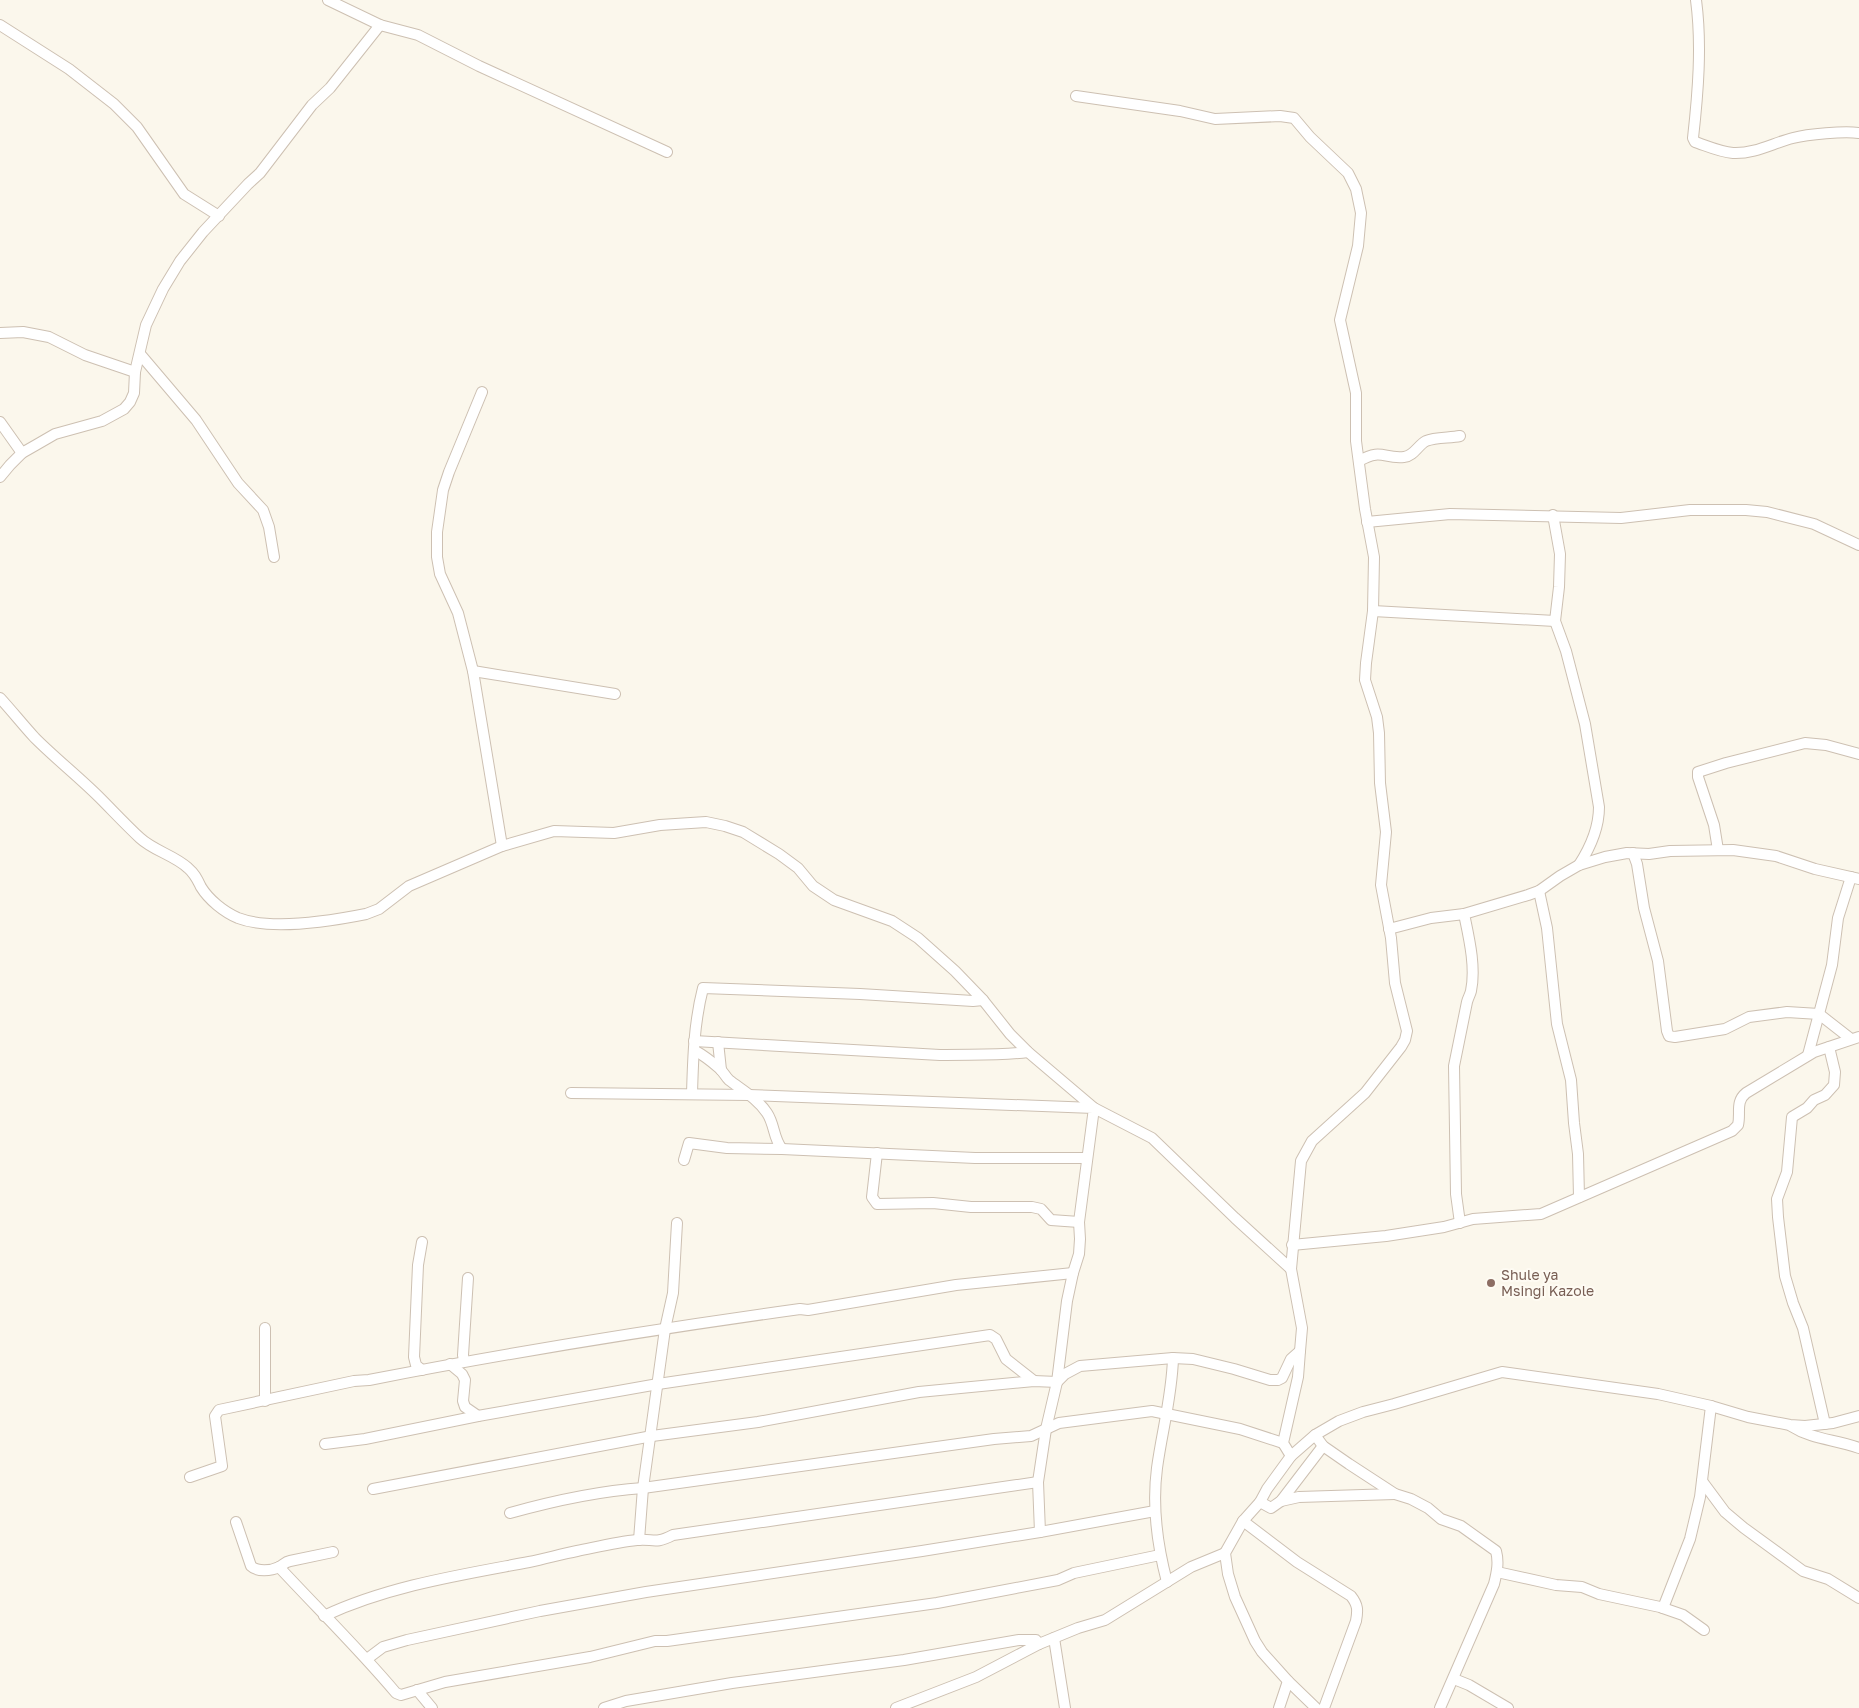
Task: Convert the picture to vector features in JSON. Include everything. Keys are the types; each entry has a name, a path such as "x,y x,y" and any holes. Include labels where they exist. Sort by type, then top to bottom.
{"street":[{"path":"328,0 380,25 418,35 479,66 668,152"},
{"path":"1696,0 1698,84 1693,138 1695,142 1726,152 1744,152 1766,148 1795,138 1846,132 1859,133"},
{"path":"0,25 69,69 114,104 137,127 184,194 219,216"},
{"path":"0,477 22,454 55,434 102,421 124,409 130,402 134,393 135,372 146,325 162,289 189,248 260,173 312,105 330,88 380,25"},
{"path":"1076,96 1180,111 1215,119 1294,118 1310,137 1351,177 1360,204 1358,246 1340,320 1356,394 1357,416 1355,431 1367,522 1374,557 1373,610 1366,663 1366,680 1379,733 1380,783 1386,832 1381,885 1389,929 1396,988 1407,1031 1406,1040 1365,1094 1340,1115 1307,1148 1301,1161 1291,1269 1302,1328 1298,1377 1283,1443"},
{"path":"0,334 24,332 49,337 85,355 135,372"},
{"path":"140,354 196,420 238,483 262,510 269,527 274,557"},
{"path":"482,392 443,490 437,532 440,574 458,613 473,671 502,846"},
{"path":"0,422 22,454"},
{"path":"1359,461 1373,454 1404,457 1413,453 1423,442 1460,436"},
{"path":"1367,522 1450,514 1622,518 1690,510 1746,510 1767,512 1814,524 1859,545"},
{"path":"1553,516 1560,554 1555,621 1566,651 1585,724 1599,806 1598,820 1591,845 1579,865"},
{"path":"1373,610 1555,621"},
{"path":"473,671 551,682 616,694"},
{"path":"0,698 35,738 87,785 140,838 184,865 196,876 201,887 222,910 238,918 258,923 284,925 366,914 378,909 409,886 502,846 554,831 614,833 660,825 706,822 742,832 779,854 798,868 813,886 834,900 892,921 918,938 983,1000 1010,1034 1028,1052 1094,1108 1152,1138 1291,1269"},
{"path":"1718,850 1714,825 1698,772 1806,743 1826,744 1859,754"},
{"path":"1389,929 1431,918 1464,914 1539,891 1579,865 1605,857 1633,853 1732,850 1768,854 1802,866 1855,878 1838,918 1832,965 1808,1055"},
{"path":"1633,853 1637,864 1644,908 1658,961 1667,1031 1670,1036 1724,1030 1744,1019 1775,1013 1819,1014 1855,1038"},
{"path":"1539,891 1547,928 1556,1019 1571,1080 1578,1154 1579,1198"},
{"path":"1460,1223 1456,1194 1454,1066 1467,1002 1471,994 1472,980 1470,949 1464,914"},
{"path":"692,1094 698,1005 703,988 983,1000"},
{"path":"1292,1245 1386,1236 1473,1219 1541,1214 1732,1131 1739,1122 1739,1105 1743,1096 1808,1055 1855,1038"},
{"path":"694,1045 718,1042 940,1055 979,1054 999,1056 1028,1052"},
{"path":"718,1042 721,1070"},
{"path":"694,1045 769,1115 777,1143 782,1149"},
{"path":"1825,1424 1803,1328 1793,1303 1786,1276 1777,1199 1787,1172 1792,1117 1807,1108 1814,1100 1824,1095 1834,1085 1836,1072 1829,1046"},
{"path":"571,1093 749,1095 1094,1108"},
{"path":"1040,1532 1038,1482 1046,1429 1057,1382 1072,1273 1079,1254 1079,1222 1094,1108"},
{"path":"684,1160 689,1144 727,1148 975,1158 1087,1158"},
{"path":"877,1153 872,1198 877,1204 933,1203 970,1207 1032,1207 1041,1209 1051,1220 1079,1222"},
{"path":"639,1540 643,1488 652,1436 665,1328 673,1293 677,1223"},
{"path":"422,1242 418,1265 414,1349 416,1365 422,1370"},
{"path":"190,1477 222,1466 215,1416 217,1412 265,1400 464,1361 665,1328 790,1310 808,1310 956,1285 1072,1273"},
{"path":"464,1361 468,1278"},
{"path":"265,1328 265,1400"},
{"path":"325,1444 365,1439 478,1416 658,1384 990,1335 996,1339 1006,1359 1034,1381"},
{"path":"1057,1382 1064,1374 1080,1366 1173,1358 1193,1359 1270,1380 1278,1380 1282,1378 1291,1359 1300,1351"},
{"path":"1167,1582 1160,1555 1155,1511 1157,1469 1172,1382 1173,1358"},
{"path":"450,1364 462,1374 465,1380 463,1400 465,1407 478,1416"},
{"path":"1316,1708 1288,1681 1262,1652 1255,1641 1235,1597 1228,1574 1225,1553 1242,1521 1260,1502 1291,1456 1315,1435 1339,1421 1363,1412 1460,1385 1486,1375 1502,1372 1658,1394 1748,1417 1790,1425 1825,1424 1859,1416"},
{"path":"373,1489 652,1436 758,1422 919,1392 1034,1381 1057,1382"},
{"path":"1663,1608 1690,1539 1702,1481 1711,1406"},
{"path":"510,1512 626,1489 994,1439 1031,1436 1060,1423 1134,1412 1152,1411 1167,1413 1255,1434 1283,1443 1291,1456"},
{"path":"1790,1425 1803,1434 1846,1443 1859,1448"},
{"path":"1315,1435 1323,1446 1395,1494 1411,1499 1428,1508 1441,1519 1461,1526 1470,1534 1492,1546 1496,1551 1498,1557 1494,1584 1440,1708"},
{"path":"1260,1502 1271,1508 1281,1501 1323,1446"},
{"path":"1702,1481 1725,1512 1744,1528 1803,1571 1828,1579 1859,1598"},
{"path":"324,1616 350,1604 451,1576 639,1540 654,1542 673,1535 1038,1482"},
{"path":"1281,1501 1299,1496 1395,1494"},
{"path":"367,1659 383,1648 407,1640 540,1610 1040,1532 1155,1511"},
{"path":"1242,1521 1297,1562 1351,1596 1357,1603 1356,1621 1324,1708"},
{"path":"236,1522 250,1566 258,1571 279,1567 290,1561 333,1552"},
{"path":"896,1708 976,1677 1039,1644 1105,1620 1191,1567 1225,1553"},
{"path":"279,1567 367,1659 396,1693 405,1695 445,1682 590,1657 655,1641 676,1640 946,1601 1058,1580 1074,1573 1160,1555"},
{"path":"1497,1572 1556,1585 1582,1587 1600,1594 1663,1608 1683,1615 1704,1630"},
{"path":"1054,1638 1065,1708"},
{"path":"604,1708 626,1700 732,1683 904,1660 1018,1640 1036,1640 1039,1644"},
{"path":"1454,1678 1508,1708"},
{"path":"1279,1708 1288,1681"},
{"path":"417,1690 432,1708"}],"place":[{"name":"Shule ya Msingi Kazole","path":"1491,1283"}]}
